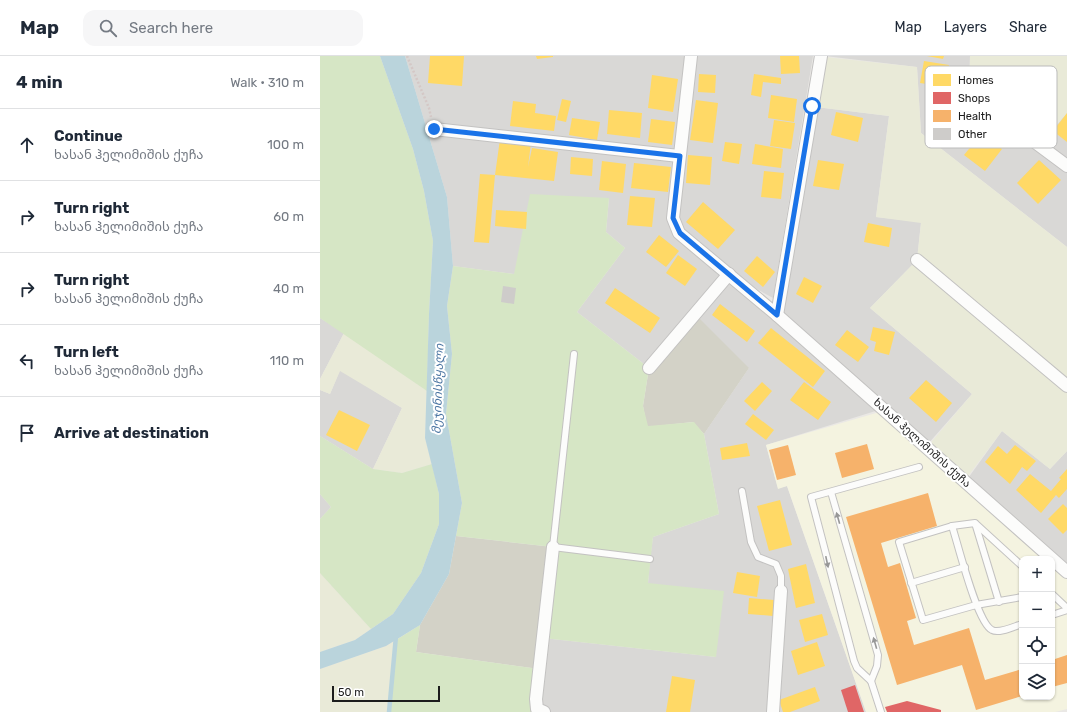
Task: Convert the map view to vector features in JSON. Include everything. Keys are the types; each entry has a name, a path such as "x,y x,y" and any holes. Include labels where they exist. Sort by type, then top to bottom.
{"street":[{"name":"ხასან ჰელიმიშის ქუჩა","path":"691,56 673,218 680,233 777,315 1067,572"},
{"path":"777,315 821,56"},
{"path":"434,129 680,156"},
{"path":"1043,148 1067,166"},
{"path":"917,260 1067,386"},
{"path":"649,368 729,274"},
{"path":"544,712 537,709 536,699 553,547"},
{"path":"773,712 781,591"}],"lane":[{"path":"574,354 553,547 650,559"},
{"path":"881,712 871,681 854,661 811,497 919,467"},
{"path":"742,491 751,542 758,556 776,564 781,576 781,591"},
{"path":"831,492 878,655 877,666 871,681"},
{"path":"975,523 999,602"},
{"path":"1019,563 975,523 952,526 899,542 923,620 976,605 1019,598"},
{"path":"952,526 976,605 986,624 992,630 998,631 1019,625"},
{"path":"911,583 965,567"},
{"path":"1055,597 1067,609 1055,614"}],"path":[{"path":"406,56 429,108 434,129"}],"shaded area":[{"path":"405,56 813,56 773,298 731,275 882,409 766,445 778,488 787,486 866,712 544,712 537,709 543,638 716,657 648,584 650,559 653,537 719,514 704,434 749,368 649,368 577,312 625,248 606,232 609,198 514,274 453,266 447,197"},
{"path":"825,56 970,56 970,66 925,66 925,136 921,133 917,67"},
{"path":"970,56 1067,56 1067,113 1057,124 1057,66 970,66"},
{"path":"825,57 917,67 921,133 925,136 925,148 940,148 1067,247 1067,451 1050,469 1002,431 965,480 928,446 972,394 870,308 917,260 921,223 876,217 889,116 816,107"},
{"path":"816,107 889,116 876,217 921,222 917,260 870,308 972,394 927,445 780,315"},
{"path":"1067,113 1067,247 940,148 1057,148 1057,124"},
{"path":"695,314 749,368 704,434 693,422 647,427 643,406 649,368"},
{"path":"320,318 344,333 320,379"},
{"path":"344,333 427,391 425,438 432,464 402,473 373,469 402,408 340,371 330,394 320,390 320,379"},
{"path":"340,370 402,408 373,469 320,436 320,390 330,394"},
{"path":"883,411 1046,556 1019,556 1019,700 1055,700 1055,565 1067,575 1067,709 1055,712 866,712 787,486 778,489 766,445"},
{"path":"1002,431 1050,469 1067,451 1067,571 1055,560 1055,556 1050,556 966,481"},
{"path":"320,494 331,507 320,519"},
{"path":"456,536 553,547 539,669 416,652 420,625 449,574"},
{"path":"320,573 371,629 355,640 320,652"},
{"path":"396,640 389,712 320,712 320,669 386,646"}],"green space":[{"path":"320,56 380,56 413,149 424,191 433,241 427,391 320,318"},
{"path":"530,194 609,198 606,232 625,248 577,312 649,368 643,406 648,426 694,422 704,434 719,514 653,537 648,583 724,591 716,657 543,638 553,547 456,536 462,503 446,414 452,354 447,306 453,266 514,274"},
{"path":"320,436 373,469 402,473 432,464 439,494 439,524 421,573 393,614 371,629 320,573 320,519 331,507 320,494"},
{"path":"420,625 416,652 539,669 537,712 389,712 396,640"}],"water":[{"name":"მეჯინისწყალი","path":"380,56 405,56 447,197 453,266 447,306 452,354 446,414 462,503 449,574 420,625 386,646 320,669 320,652 355,640 393,614 421,573 439,524 439,494 425,438 433,241 424,191 413,149"}],"building: Homes":[{"path":"430,56 464,56 462,86 428,83"},
{"path":"536,56 553,56 553,57 537,59"},
{"path":"780,56 799,56 800,73 781,74"},
{"path":"927,56 944,56 943,59"},
{"path":"924,61 949,65 925,66 925,84 920,83"},
{"path":"699,74 716,75 715,93 698,92"},
{"path":"754,74 781,78 781,84 763,82 761,97 751,95"},
{"path":"652,75 678,79 673,112 648,108"},
{"path":"771,95 797,99 794,122 768,118"},
{"path":"562,99 571,101 566,122 557,120"},
{"path":"696,100 718,103 713,143 690,140"},
{"path":"513,101 536,104 535,113 556,116 554,131 510,126"},
{"path":"609,110 642,113 640,138 607,134"},
{"path":"836,112 863,118 858,142 831,135"},
{"path":"1067,113 1067,142 1057,134 1057,126"},
{"path":"572,118 600,122 597,140 569,135"},
{"path":"651,119 675,122 672,145 648,142"},
{"path":"774,120 795,123 791,149 770,146"},
{"path":"500,139 531,143 528,167 532,148 558,152 554,181 495,175"},
{"path":"725,142 742,144 739,164 722,161"},
{"path":"755,144 783,149 781,168 752,164"},
{"path":"970,148 1002,149 985,171 964,155"},
{"path":"688,155 712,157 710,185 686,183"},
{"path":"571,157 593,159 592,176 570,174"},
{"path":"818,160 844,164 839,190 813,186"},
{"path":"1039,160 1061,180 1038,204 1017,183"},
{"path":"602,161 626,164 623,193 599,190"},
{"path":"634,163 671,167 668,192 631,188"},
{"path":"764,171 784,173 781,199 761,197"},
{"path":"480,174 495,175 489,243 474,242"},
{"path":"630,196 655,198 652,227 627,225"},
{"path":"703,202 735,230 718,249 686,222"},
{"path":"496,210 527,212 526,229 495,226"},
{"path":"868,223 892,228 889,247 864,242"},
{"path":"659,235 679,251 666,267 646,252"},
{"path":"678,255 697,269 685,286 666,273"},
{"path":"757,256 775,272 763,287 744,271"},
{"path":"804,277 822,286 813,303 796,294"},
{"path":"615,288 660,318 650,333 605,303"},
{"path":"720,304 755,331 747,342 712,315"},
{"path":"873,327 895,332 889,355 874,351 876,342 870,340"},
{"path":"771,328 825,371 813,387 758,343"},
{"path":"847,330 869,347 858,362 835,345"},
{"path":"926,380 952,403 936,422 909,398"},
{"path":"762,382 772,391 755,411 744,401"},
{"path":"804,382 831,402 818,420 790,400"},
{"path":"339,410 370,425 357,451 326,435"},
{"path":"753,414 774,430 766,440 745,424"},
{"path":"747,443 750,456 722,460 720,448"},
{"path":"1015,445 1036,461 1027,471 1022,467 1010,484 985,462 998,446 1007,454"},
{"path":"1067,469 1067,489 1059,498 1056,495 1041,513 1016,490 1030,474 1051,491"},
{"path":"780,500 792,545 769,551 757,506"},
{"path":"1063,504 1067,508 1067,530 1063,534 1048,519"},
{"path":"806,564 815,603 796,608 788,569"},
{"path":"737,572 760,576 757,597 733,593"},
{"path":"749,598 774,600 773,616 748,614"},
{"path":"822,614 828,635 805,642 799,620"},
{"path":"817,642 825,666 798,675 791,651"},
{"path":"672,676 695,680 690,712 666,712"},
{"path":"815,687 820,701 790,712 783,712 779,700"}],"building: Shops":[{"path":"855,685 864,712 848,712 841,690"},
{"path":"907,701 941,710 941,712 887,712 885,707"}],"building: Health":[{"path":"867,444 874,469 842,478 835,453"},
{"path":"788,445 796,475 777,480 769,450"},
{"path":"928,493 937,526 881,543 888,567 900,563 916,618 907,621 914,645 969,628 985,680 1019,670 1019,697 976,710 962,665 897,685 846,517"},
{"path":"1067,655 1067,683 1055,686 1055,664 1055,659"}],"building: Other":[{"path":"503,286 516,288 514,304 501,302"}],"waterway":[{"path":"389,712 396,636"}],"route":[{"path":"434,129 680,156 673,218 680,233 777,315 812,106"}]}
